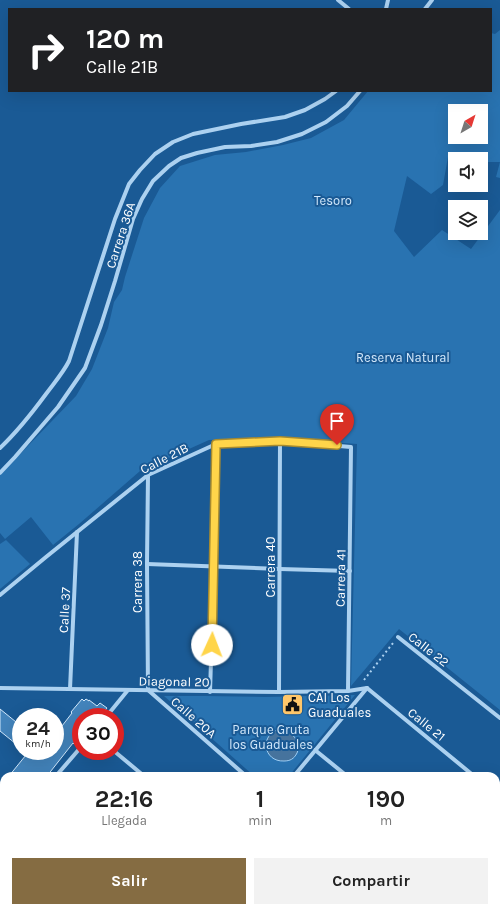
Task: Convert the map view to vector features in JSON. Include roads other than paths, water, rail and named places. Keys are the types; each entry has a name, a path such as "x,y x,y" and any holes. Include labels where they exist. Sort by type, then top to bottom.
{"street":[{"path":"338,0 348,8"},
{"path":"426,8 432,0"},
{"name":"Carrera 36A","path":"0,448 8,441 37,407 70,361 115,219 129,184 155,154 173,142 194,134 285,117 305,110 335,92"},
{"name":"Carrera 36A","path":"0,473 54,412 85,368 115,282 133,219 142,199 153,181 169,166 181,158 226,147 251,146 277,142 302,134 326,122 347,106 359,92"},
{"name":"Calle 21B","path":"0,595 148,474 216,444 280,441 351,446"},
{"name":"Carrera 40","path":"279,692 280,441"},
{"path":"210,692 216,444"},
{"name":"Carrera 41","path":"348,691 351,446"},
{"name":"Carrera 38","path":"148,474 148,690"},
{"name":"Calle 37","path":"70,689 77,532"},
{"path":"147,564 280,570 350,571"},
{"name":"Calle 22","path":"398,637 500,718"},
{"name":"Diagonal 20","path":"0,688 210,692 348,691"},
{"path":"348,691 367,688"},
{"path":"297,772 367,688"},
{"name":"Calle 21","path":"367,688 469,772"},
{"path":"113,708 128,690"},
{"name":"Calle 20A","path":"148,690 241,772"},
{"path":"315,750 342,772"},
{"path":"59,772 72,757"},
{"path":"124,759 139,772"}],"place":[{"name":"CAI Los Guaduales","path":"292,704"}],"park label":[{"name":"Tesoro","path":"333,200"},
{"name":"Reserva Natural","path":"403,357"},
{"name":"Parque Gruta los Guaduales","path":"271,736"}]}
